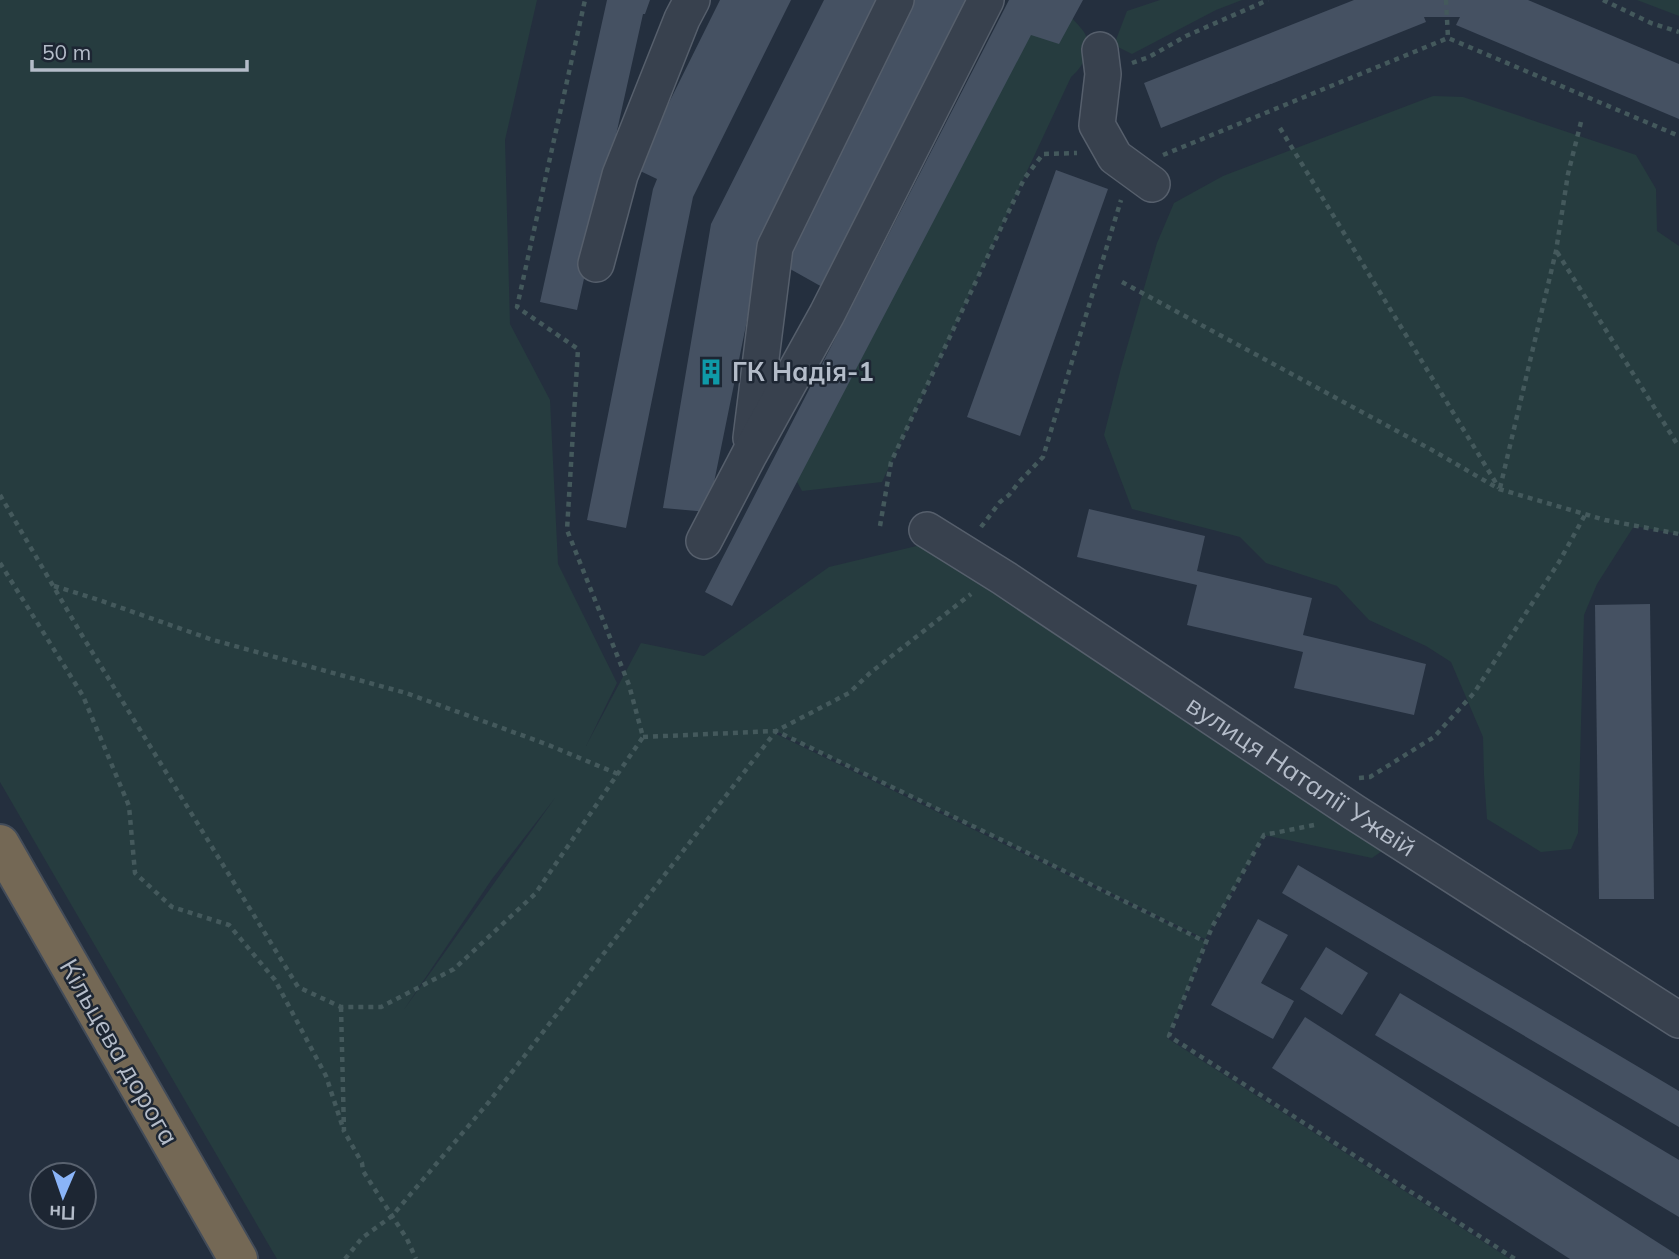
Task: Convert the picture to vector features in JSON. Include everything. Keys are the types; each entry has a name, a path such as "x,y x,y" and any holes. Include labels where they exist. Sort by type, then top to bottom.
{"highway":[{"name":"Кільцева дорога","path":"0,844 238,1259"}],"street":[{"path":"596,264 620,175 692,0"},
{"path":"749,455 775,247 896,0"},
{"path":"704,541 827,314 986,0"},
{"path":"1100,50 1103,74 1097,125 1133,170"},
{"name":"вулиця Наталії Ужвій","path":"927,530 1352,795 1679,1020"}],"path":[{"path":"0,495 298,987 341,1007 381,1007 454,969 535,894 643,737 629,685 568,530 578,349 517,307 585,0"},
{"path":"1100,50 1119,68 1149,57 1186,36 1268,0"},
{"path":"1446,0 1448,38"},
{"path":"1603,0 1651,23 1679,32"},
{"path":"880,526 891,462 1024,179 1043,154 1072,152 1133,170 1448,38 1679,136"},
{"path":"1499,489 1556,251 1568,174 1581,122"},
{"path":"1280,128 1499,489"},
{"path":"980,529 1000,502 1044,457 1133,170"},
{"path":"1556,251 1679,447"},
{"path":"1122,282 1499,489 1585,515 1679,534"},
{"path":"1515,1259 1169,1036 1212,927 1264,835 1326,822 1370,777 1434,737 1474,693 1559,562 1585,515"},
{"path":"0,563 83,696 129,806 135,873 172,906 229,925 275,979 326,1076 344,1131 362,1163 363,1171 407,1239 416,1259"},
{"path":"345,1259 362,1238 392,1216 488,1103 776,731 849,693 870,673 996,573"},
{"path":"53,586 213,639 406,693 618,774"},
{"path":"643,737 776,731 1206,942"},
{"path":"341,1007 344,1131"}],"green space":[{"path":"0,0 537,0 505,140 510,324 550,400 558,564 617,683 586,746 641,643 704,656 829,567 925,544 1395,842 1372,858 1264,835 1205,939 776,731 774,733 1206,942 1167,1038 1510,1259 277,1259 0,782","holes":["555,798 403,1011 492,879"]},
{"path":"1160,0 1242,0 1216,10 1132,54 1114,45 1127,11"},
{"path":"1637,0 1679,0 1679,16"},
{"path":"1072,18 1086,36 1085,59 1071,77 882,482 802,491 793,474 1023,27"},
{"path":"1433,96 1463,97 1636,155 1656,189 1657,231 1679,246 1679,534 1634,526 1597,584 1584,615 1578,833 1571,849 1541,852 1487,819 1483,737 1451,662 1426,646 1369,620 1337,586 1266,563 1240,537 1132,509 1104,435 1157,243 1174,203 1223,176"}],"building":[{"path":"607,0 650,0 643,14 577,310 540,302"},
{"path":"720,0 791,0 693,197 626,528 587,520 657,179 636,169"},
{"name":"ГК Надія-1","path":"824,0 881,0 764,237 708,512 663,508 711,224"},
{"path":"914,0 972,0 824,288 783,265"},
{"path":"1009,0 1083,0 1059,44 1031,35 732,606 705,592"},
{"path":"1354,0 1528,0 1679,64 1679,119 1456,25 1460,17 1424,17 1426,22 1161,128 1144,83"},
{"path":"1056,170 1108,189 1020,436 967,417"},
{"path":"1089,509 1205,536 1197,571 1312,598 1303,635 1426,664 1414,715 1294,688 1303,652 1187,625 1197,585 1077,557"},
{"path":"1650,604 1654,899 1599,899 1595,605"},
{"path":"1298,865 1679,1091 1679,1127 1282,893"},
{"path":"1258,919 1288,935 1261,983 1294,1001 1273,1039 1211,1005"},
{"path":"1326,947 1368,973 1342,1015 1300,989"},
{"path":"1400,993 1679,1160 1679,1217 1375,1035"},
{"path":"1305,1017 1679,1256 1679,1259 1570,1259 1272,1068"}],"place":[{"name":"ГК Надія-1","path":"711,372"}]}
